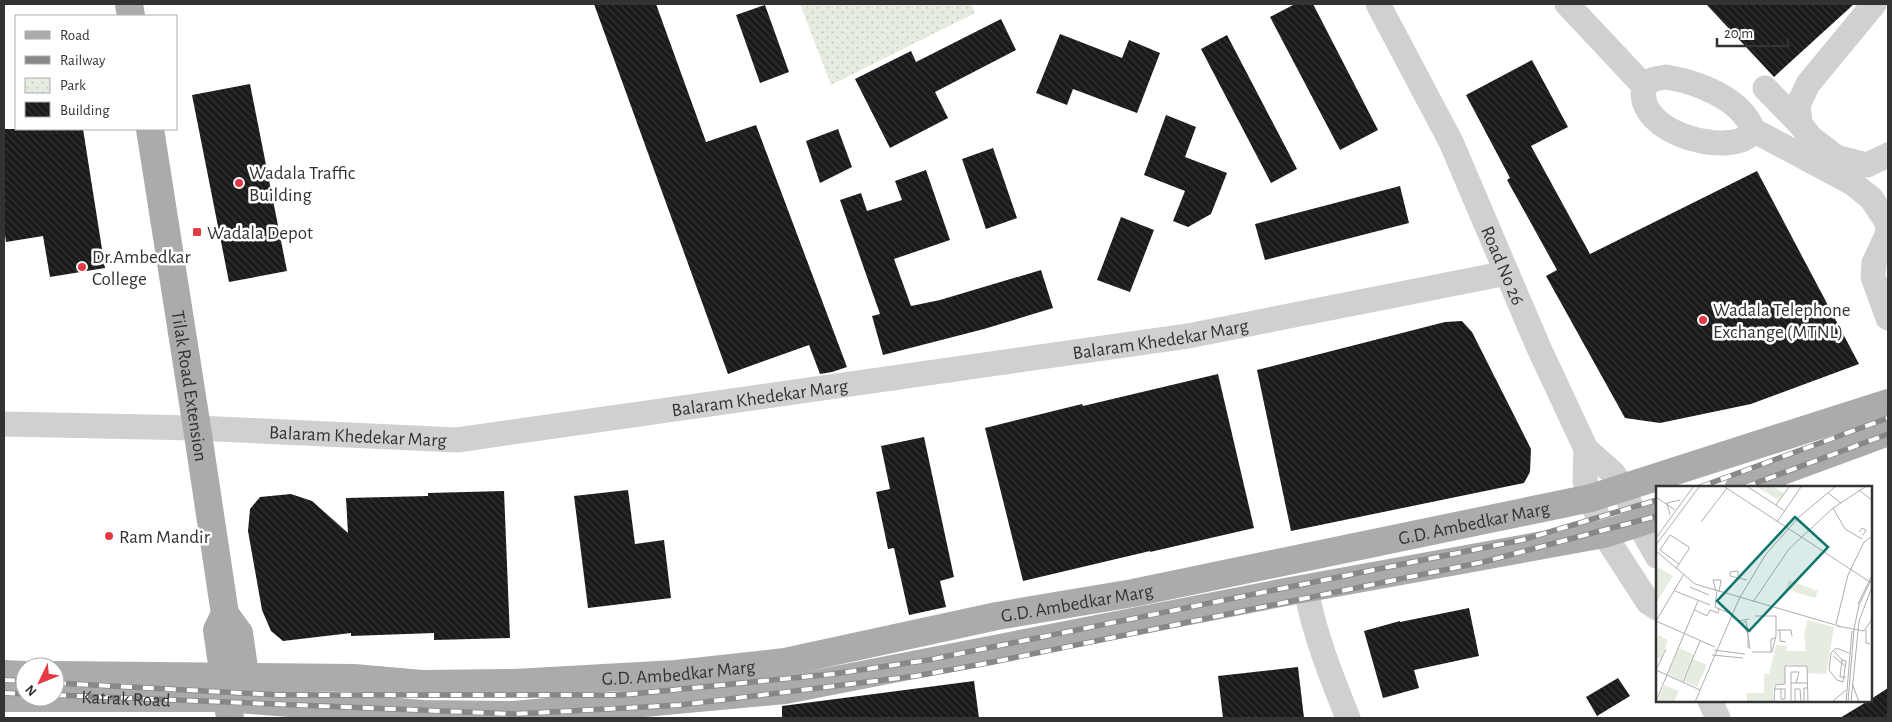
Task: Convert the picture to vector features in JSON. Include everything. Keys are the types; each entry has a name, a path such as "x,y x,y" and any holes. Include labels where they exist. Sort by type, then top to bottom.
{"main road":[{"name":"Tilak Road Extension","path":"150,130 225,614 217,630 237,698"},
{"name":"G.D. Ambedkar Marg","path":"237,698 354,678 440,684 514,683 676,674 785,662 997,616 1133,593 1591,498 1888,403"},
{"path":"1742,486 1888,432"},
{"name":"G.D. Ambedkar Marg","path":"237,698 423,714 514,715 785,690 1298,590 1604,534 1648,521"},
{"path":"1286,562 1298,590"},
{"path":"952,626 960,656"},
{"name":"Katrak Road","path":"65,677 118,688 237,698"},
{"name":"Katrak Road","path":"4,698 118,688"}],"street":[{"name":"Road No 26","path":"1378,4 1451,142 1538,346 1586,449 1585,481 1604,534 1648,602 1656,607"},
{"path":"1567,4 1644,86"},
{"path":"1799,115 1808,84 1874,4"},
{"path":"1753,130 1750,136 1744,140 1714,143 1691,139 1667,129 1646,108 1642,96 1644,86 1654,79 1666,77 1710,89 1726,99 1742,114 1753,130 1852,183 1871,198 1888,222 1888,234 1874,263 1873,277 1888,318"},
{"path":"1768,83 1799,115 1811,138 1836,157 1867,165 1888,155"},
{"name":"Balaram Khedekar Marg","path":"4,424 197,428 457,440 1188,336 1507,273"},
{"path":"1586,449 1613,473 1622,488 1648,521 1656,552"},
{"path":"1298,590 1311,616 1348,718"},
{"path":"1710,702 1718,718"}],"green space":[{"path":"800,4 971,4 975,13 831,85"}],"building":[{"path":"594,4 656,4 706,142 756,125 847,367 820,374 809,345 728,374"},
{"path":"1295,4 1313,4 1378,130 1340,150 1270,17"},
{"path":"1706,4 1854,4 1774,77"},
{"path":"765,5 789,72 760,83 736,15"},
{"path":"1001,19 1016,50 935,92 948,118 890,148 855,79 911,51 916,62"},
{"path":"1060,34 1122,58 1129,40 1160,53 1137,113 1073,89 1067,105 1036,93"},
{"path":"1227,35 1297,169 1271,183 1201,49"},
{"name":"Wadala Telephone Exchange (MTNL)","path":"1532,60 1568,127 1531,146 1590,254 1757,171 1859,364 1751,404 1660,423 1625,418 1546,276 1557,270 1507,180 1510,178 1466,95"},
{"name":"Wadala Traffic Building","path":"250,84 287,271 229,282 192,95"},
{"path":"1166,115 1196,127 1185,157 1227,173 1211,214 1188,227 1173,221 1185,191 1144,175"},
{"path":"4,129 83,130 105,268 50,277 43,236 6,242 4,227"},
{"path":"838,129 852,167 820,183 806,141"},
{"path":"993,148 1017,218 986,229 962,159"},
{"path":"926,170 950,240 894,259 911,306 940,300 1041,270 1053,308 984,329 883,355 872,316 880,314 840,200 861,193 867,211 902,200 895,181"},
{"path":"1400,186 1409,223 1265,260 1255,224"},
{"path":"1121,217 1154,230 1130,292 1097,280"},
{"path":"1462,321 1472,332 1531,449 1530,472 1524,483 1291,531 1257,370 1445,322"},
{"path":"1218,374 1254,528 1023,581 985,428"},
{"path":"924,437 954,577 940,581 946,607 909,615 894,548 888,549 876,492 890,489 881,446"},
{"path":"628,490 635,544 664,540 671,598 588,608 574,496"},
{"path":"504,491 510,638 434,640 434,633 351,636 351,633 283,641 271,631 262,610 248,531 250,509 260,497 291,494 312,501 348,533 346,498 428,496 428,493"},
{"path":"1469,608 1479,656 1414,670 1419,688 1383,698 1364,631 1400,621"},
{"path":"1298,667 1304,718 1223,718 1218,676"},
{"path":"1618,678 1630,696 1597,716 1586,697"},
{"path":"974,681 979,718 782,718 782,706"},
{"path":"1888,688 1888,718 1840,718 1866,702 1872,702 1872,698"}],"railway":[{"path":"1703,486 1888,418"},
{"path":"1748,486 1888,434"},
{"path":"65,684 280,695 622,695 833,674 928,660 1522,540 1656,500"},
{"path":"65,695 514,714 680,705 916,676 993,662 1483,562 1656,516"},
{"path":"4,680 15,681"},
{"path":"4,693 15,694"}],"place":[{"name":"Wadala Traffic Building","path":"239,183"},
{"name":"Wadala Depot","path":"197,232"},
{"name":"Dr.Ambedkar College","path":"82,267"},
{"name":"Wadala Telephone Exchange (MTNL)","path":"1703,320"},
{"name":"Ram Mandir","path":"109,536"}]}
